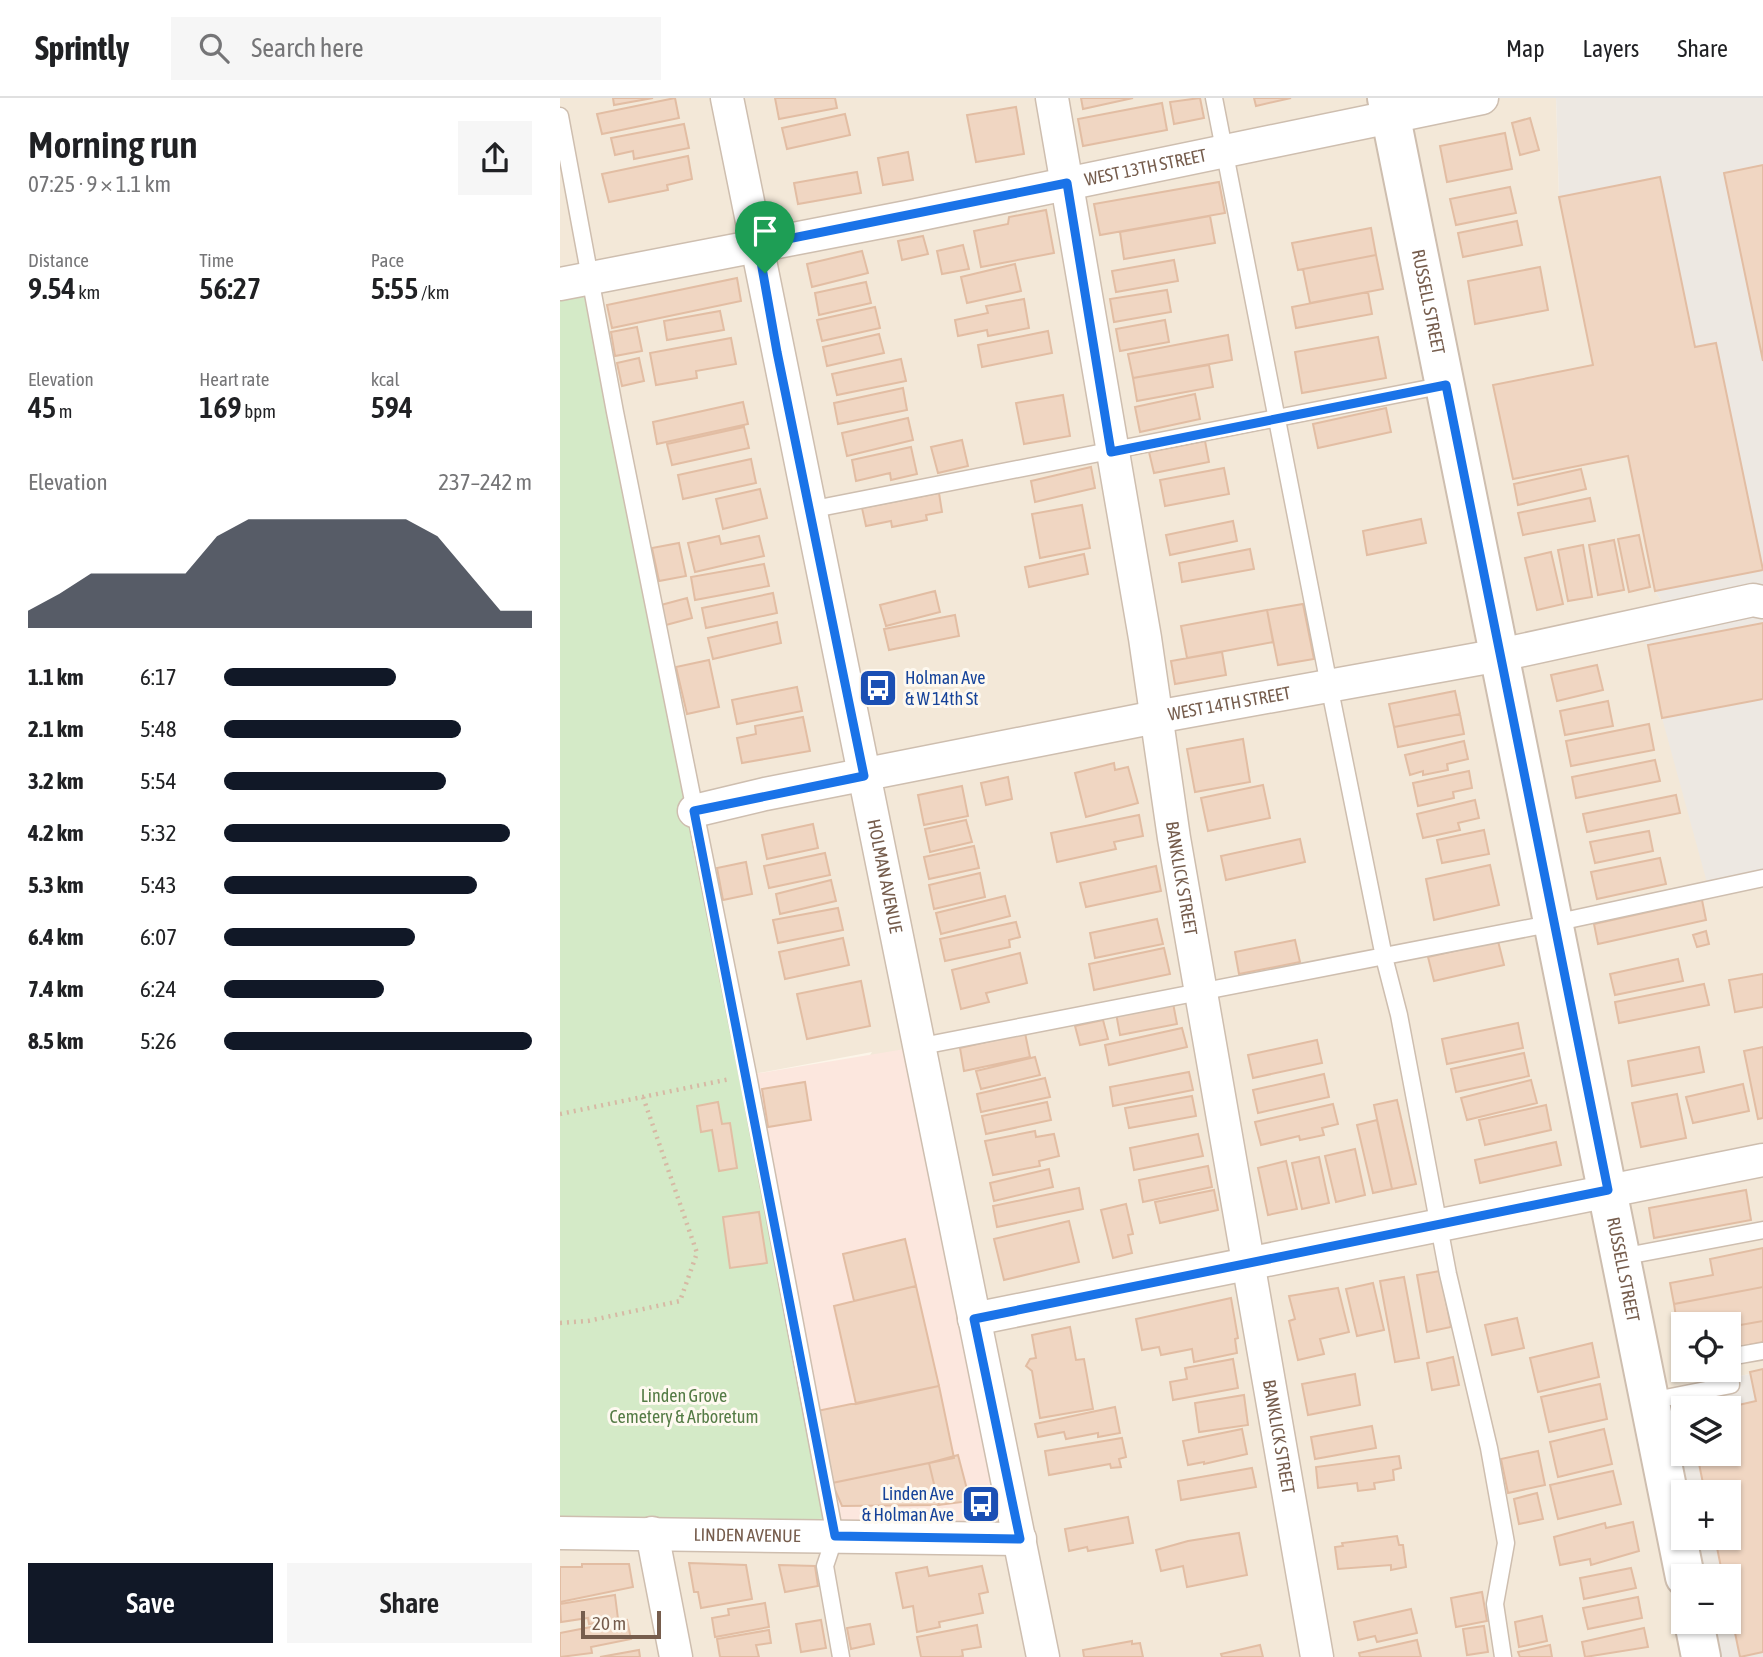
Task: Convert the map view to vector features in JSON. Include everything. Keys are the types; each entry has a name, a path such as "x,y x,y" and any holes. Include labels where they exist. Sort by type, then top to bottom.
{"street":[{"name":"HOLMAN AVENUE","path":"727,98 1043,1657"},
{"name":"BANKLICK STREET","path":"1052,98 1174,838 1203,991 1317,1657"},
{"name":"WEST 13TH STREET","path":"560,284 1225,151 1388,107 1482,98"},
{"name":"RUSSELL STREET","path":"1388,107 1682,1564"},
{"name":"WEST 14TH STREET","path":"694,811 1156,717 1500,656 1754,600 1763,603"},
{"path":"974,1319 1763,1160"},
{"name":"LINDEN AVENUE","path":"560,1533 1020,1539"},
{"path":"652,1533 676,1657"},
{"path":"1696,1634 1701,1657"}],"lane":[{"path":"1214,98 1328,685 1384,957 1399,1015 1448,1274 1489,1448 1506,1543 1495,1604 1503,1657"},
{"path":"560,116 694,811 748,1075 835,1536 825,1566 841,1657"},
{"path":"809,510 1446,385"},
{"path":"918,1047 1384,957 1763,878"},
{"path":"1621,1257 1763,1230"},
{"path":"1741,1356 1763,1351"},
{"path":"1650,1401 1731,1385 1731,1382"}],"path":[{"path":"560,1114 748,1075"},
{"path":"560,1323 589,1321 680,1301 697,1253 643,1097"}],"shaded area":[{"path":"560,98 1556,98 1559,197 1593,365 1513,479 1628,456 1655,591 1673,618 1648,645 1662,718 1763,878 1763,1371 1741,1376 1741,1312 1671,1312 1671,1382 1713,1382 1650,1396 1671,1508 1671,1550 1679,1550 1682,1564 1671,1564 1671,1634 1690,1634 1701,1657 560,1657 560,1533 872,1052 748,1075 560,284"},
{"path":"1556,98 1763,98 1763,878 1709,890 1662,718 1648,645 1625,628 1672,617 1655,591 1628,456 1513,479 1493,385 1593,365 1559,197"},
{"path":"917,1047 1020,1539 835,1536 748,1075"},
{"path":"1763,1371 1763,1657 1701,1657 1696,1634 1741,1634 1741,1564 1682,1564 1680,1550 1741,1550 1741,1480 1671,1480 1671,1507 1649,1396 1713,1382 1741,1382 1741,1376"}],"green space":[{"name":"Linden Grove Cemetery & Arboretum","path":"591,278 835,1536 560,1533 560,284"}],"building":[{"path":"613,98 653,98 614,105"},
{"path":"675,98 679,118 602,134 597,114"},
{"path":"775,98 835,98 837,108 779,119"},
{"path":"1081,98 1133,98 1083,109"},
{"path":"1200,98 1204,118 1174,124 1170,102"},
{"path":"1254,98 1291,98 1256,106"},
{"path":"1162,103 1167,130 1083,146 1078,119"},
{"path":"1016,107 1024,154 976,162 967,115"},
{"path":"845,114 850,135 787,149 782,128"},
{"path":"1530,118 1539,150 1520,155 1512,123"},
{"path":"684,124 689,148 634,159 633,151 615,155 611,138"},
{"path":"1505,133 1512,169 1447,182 1440,146"},
{"path":"908,152 913,180 883,185 878,158"},
{"path":"688,156 692,179 667,185 668,190 609,202 602,174"},
{"path":"1763,165 1763,361 1724,173"},
{"path":"857,172 861,193 798,204 794,183"},
{"path":"1660,177 1695,347 1716,343 1763,570 1655,591 1628,456 1513,479 1493,385 1593,365 1559,197"},
{"path":"1219,182 1225,213 1100,235 1094,204"},
{"path":"1510,187 1516,213 1456,225 1450,199"},
{"path":"1046,210 1054,253 981,267 974,231 1008,224 1009,217"},
{"path":"1210,216 1215,243 1124,259 1120,232"},
{"path":"1517,221 1522,245 1463,257 1458,233"},
{"path":"1371,228 1376,255 1298,270 1292,243"},
{"path":"923,236 928,254 902,260 898,241"},
{"path":"963,245 969,269 942,274 937,251"},
{"path":"862,251 868,273 812,287 807,264"},
{"path":"1376,255 1383,289 1310,303 1303,269"},
{"path":"1174,260 1178,281 1116,292 1112,271"},
{"path":"1015,264 1021,291 967,303 961,277"},
{"path":"1540,267 1548,310 1475,324 1468,281"},
{"path":"737,278 741,301 612,328 607,305"},
{"path":"866,282 871,303 819,315 815,293"},
{"path":"1167,290 1171,312 1114,322 1110,299"},
{"path":"1368,292 1372,314 1296,328 1292,307"},
{"path":"1024,299 1029,328 988,336 987,330 958,336 955,320 988,313 986,306"},
{"path":"875,307 880,328 822,341 817,320"},
{"path":"720,311 724,330 667,340 664,321"},
{"path":"1165,320 1169,342 1120,351 1116,329"},
{"path":"637,327 642,351 615,356 611,332"},
{"path":"1048,331 1052,353 982,367 978,345"},
{"path":"879,334 884,353 827,366 823,347"},
{"path":"1228,335 1232,360 1133,378 1128,354"},
{"path":"1378,337 1386,378 1302,393 1295,352"},
{"path":"731,338 736,364 696,371 697,378 656,385 650,353"},
{"path":"639,358 644,381 622,386 617,363"},
{"path":"901,359 906,381 837,395 832,374"},
{"path":"1209,365 1213,387 1137,401 1133,378"},
{"path":"903,388 907,410 838,424 834,403"},
{"path":"1195,394 1200,419 1140,432 1135,407"},
{"path":"1063,395 1070,436 1024,444 1016,403"},
{"path":"743,402 748,424 657,444 653,422"},
{"path":"1386,408 1391,432 1318,448 1313,424"},
{"path":"908,418 913,440 847,456 842,433"},
{"path":"744,427 749,448 672,465 667,444"},
{"path":"962,440 968,466 938,473 931,447"},
{"path":"1205,441 1209,462 1154,473 1149,452"},
{"path":"911,447 917,474 891,480 890,473 856,481 852,460"},
{"path":"751,459 756,483 683,499 678,475"},
{"path":"1091,467 1095,488 1035,502 1031,481"},
{"path":"1224,468 1229,494 1165,506 1160,480"},
{"path":"1581,469 1586,489 1518,505 1514,484"},
{"path":"760,489 767,518 723,529 716,499"},
{"path":"939,493 942,512 926,515 927,520 892,527 891,521 866,526 862,508"},
{"path":"1590,498 1595,521 1523,535 1518,513"},
{"path":"1082,505 1090,548 1040,558 1032,514"},
{"path":"1421,519 1426,543 1367,555 1363,531"},
{"path":"1233,521 1237,541 1170,555 1166,535"},
{"path":"1639,535 1650,587 1629,592 1618,539"},
{"path":"719,536 721,544 759,536 764,556 695,572 688,543"},
{"path":"1614,540 1624,590 1598,595 1589,545"},
{"path":"679,543 686,576 659,581 652,548"},
{"path":"1583,545 1592,597 1568,601 1558,550"},
{"path":"1250,549 1254,569 1182,582 1179,563"},
{"path":"1551,552 1563,604 1537,610 1525,558"},
{"path":"1084,554 1088,574 1029,587 1025,567"},
{"path":"764,564 769,586 695,600 691,577"},
{"path":"935,591 940,612 886,626 880,605"},
{"path":"773,593 777,613 706,628 702,608"},
{"path":"687,598 692,618 666,625 661,605"},
{"path":"1303,604 1314,659 1278,665 1267,610"},
{"path":"1267,610 1273,642 1187,658 1181,626"},
{"path":"955,615 959,636 889,650 884,629"},
{"path":"777,622 781,643 713,659 708,638"},
{"path":"1763,623 1763,699 1662,718 1648,645"},
{"path":"1222,652 1226,675 1175,684 1171,661"},
{"path":"709,660 719,707 687,714 676,667"},
{"path":"1597,665 1603,690 1557,701 1551,675"},
{"path":"797,687 802,711 737,724 732,700"},
{"path":"1455,691 1460,714 1394,727 1389,704"},
{"path":"1608,701 1613,726 1565,735 1560,711"},
{"path":"1460,714 1464,734 1398,747 1394,727"},
{"path":"803,717 810,751 742,763 737,738 756,734 755,726"},
{"path":"1649,724 1654,750 1571,766 1566,741"},
{"path":"1243,739 1250,782 1195,792 1187,749"},
{"path":"1464,741 1468,759 1447,764 1448,770 1423,775 1423,771 1410,775 1405,755"},
{"path":"1655,760 1660,781 1576,798 1572,777"},
{"path":"1114,763 1115,770 1128,767 1138,803 1086,817 1075,773"},
{"path":"1469,771 1472,788 1453,792 1454,798 1418,806 1413,783"},
{"path":"1008,777 1012,799 986,805 981,783"},
{"path":"1263,785 1270,818 1208,831 1201,798"},
{"path":"962,786 968,816 924,825 918,795"},
{"path":"1676,795 1680,813 1587,832 1583,814"},
{"path":"1475,800 1479,818 1458,823 1460,830 1423,838 1417,814"},
{"path":"1139,815 1143,836 1114,842 1116,849 1057,862 1051,833"},
{"path":"966,820 972,842 930,852 925,829"},
{"path":"813,824 818,848 767,859 762,835"},
{"path":"1484,830 1489,854 1442,863 1437,840"},
{"path":"1649,831 1653,851 1595,863 1590,842"},
{"path":"1300,839 1305,862 1226,880 1221,856"},
{"path":"974,846 979,868 929,879 924,857"},
{"path":"825,853 830,875 769,888 764,866"},
{"path":"1660,858 1666,884 1597,899 1591,872"},
{"path":"746,862 752,894 723,900 717,868"},
{"path":"1490,865 1499,905 1434,920 1426,879"},
{"path":"1156,866 1161,891 1086,907 1080,883"},
{"path":"980,873 985,897 934,909 929,885"},
{"path":"831,880 836,901 780,914 776,894"},
{"path":"1005,896 1010,916 941,934 936,913"},
{"path":"1702,900 1706,920 1598,944 1594,924"},
{"path":"838,908 843,930 778,943 773,920"},
{"path":"1157,919 1163,944 1095,958 1090,933"},
{"path":"1016,922 1020,937 1009,940 1010,947 945,961 940,939"},
{"path":"1706,931 1709,944 1697,947 1693,935"},
{"path":"843,938 849,965 785,979 779,952"},
{"path":"1295,940 1300,962 1239,974 1235,952"},
{"path":"1498,941 1504,965 1434,981 1428,957"},
{"path":"1164,948 1170,974 1094,990 1089,964"},
{"path":"1020,953 1027,983 986,993 989,1002 961,1009 952,970"},
{"path":"1678,959 1683,981 1615,995 1610,974"},
{"path":"1763,974 1763,1007 1735,1012 1729,980"},
{"path":"861,981 870,1026 807,1039 797,994"},
{"path":"1704,984 1709,1005 1619,1023 1615,1002"},
{"path":"1173,1003 1177,1024 1120,1035 1116,1013"},
{"path":"1103,1020 1108,1039 1080,1045 1075,1026"},
{"path":"1518,1023 1523,1048 1447,1064 1442,1039"},
{"path":"1182,1028 1187,1047 1109,1065 1105,1045"},
{"path":"1025,1033 1030,1057 964,1071 960,1048"},
{"path":"1317,1040 1322,1063 1253,1078 1248,1055"},
{"path":"1699,1047 1704,1072 1632,1086 1628,1061"},
{"path":"1763,1047 1763,1118 1758,1119 1744,1051"},
{"path":"1524,1053 1529,1076 1456,1092 1451,1069"},
{"path":"1035,1057 1040,1075 981,1089 976,1071"},
{"path":"1189,1072 1193,1090 1113,1106 1110,1087"},
{"path":"1324,1074 1329,1097 1258,1113 1253,1090"},
{"path":"1045,1078 1050,1097 981,1112 977,1094"},
{"path":"1531,1080 1537,1103 1467,1120 1461,1098"},
{"path":"805,1082 811,1120 768,1127 762,1089"},
{"path":"1743,1084 1749,1111 1693,1123 1686,1097"},
{"path":"1677,1094 1686,1138 1641,1147 1632,1103"},
{"path":"1192,1096 1196,1116 1129,1128 1125,1108"},
{"path":"1397,1100 1416,1184 1392,1189 1374,1105"},
{"path":"718,1102 722,1124 730,1123 737,1168 719,1171 712,1130 701,1132 697,1106"},
{"path":"1047,1102 1051,1120 986,1134 982,1116"},
{"path":"1333,1104 1338,1124 1322,1128 1324,1135 1300,1140 1299,1136 1261,1145 1255,1122"},
{"path":"1546,1105 1551,1130 1485,1145 1479,1120"},
{"path":"1377,1120 1392,1189 1373,1193 1357,1125"},
{"path":"1035,1131 1036,1137 1054,1134 1059,1156 1039,1161 1040,1166 993,1175 985,1141"},
{"path":"1198,1134 1203,1156 1134,1170 1130,1148"},
{"path":"1556,1142 1561,1165 1480,1183 1475,1160"},
{"path":"1355,1149 1365,1195 1336,1202 1325,1156"},
{"path":"1319,1157 1329,1203 1302,1209 1292,1163"},
{"path":"1286,1161 1297,1209 1268,1215 1258,1168"},
{"path":"1208,1166 1212,1187 1143,1202 1139,1180"},
{"path":"1049,1169 1053,1187 994,1201 990,1183"},
{"path":"1079,1188 1083,1209 997,1227 993,1206"},
{"path":"1214,1190 1218,1210 1160,1223 1155,1202"},
{"path":"1746,1190 1751,1220 1654,1238 1649,1208"},
{"path":"1126,1204 1133,1234 1128,1235 1132,1253 1113,1258 1101,1210"},
{"path":"759,1212 767,1263 730,1268 723,1217"},
{"path":"1069,1221 1079,1262 1004,1280 994,1239"},
{"path":"905,1239 916,1286 854,1301 843,1254"},
{"path":"1763,1248 1763,1287 1674,1304 1670,1283 1713,1275 1710,1259"},
{"path":"1440,1271 1451,1327 1427,1332 1417,1275"},
{"path":"1404,1277 1419,1358 1395,1362 1380,1281"},
{"path":"1373,1283 1384,1330 1357,1336 1346,1289"},
{"path":"916,1286 939,1386 856,1404 834,1306"},
{"path":"1763,1287 1763,1321 1741,1325 1741,1312 1675,1312 1674,1304"},
{"path":"1338,1288 1349,1332 1320,1339 1324,1354 1298,1360 1289,1321 1295,1319 1289,1296"},
{"path":"1231,1298 1238,1338 1235,1339 1237,1353 1194,1362 1192,1349 1161,1355 1159,1347 1142,1350 1136,1319"},
{"path":"1517,1318 1524,1348 1492,1355 1485,1325"},
{"path":"1763,1321 1763,1342 1741,1347 1741,1325"},
{"path":"1070,1327 1076,1360 1084,1359 1093,1409 1040,1418 1032,1371 1026,1366 1030,1359 1036,1358 1032,1335"},
{"path":"1592,1343 1599,1377 1538,1392 1530,1358"},
{"path":"1453,1357 1459,1385 1432,1390 1427,1363"},
{"path":"1233,1359 1238,1388 1173,1400 1170,1382 1187,1379 1185,1368"},
{"path":"1763,1369 1763,1652 1740,1657 1735,1634 1741,1634 1741,1564 1720,1564 1717,1550 1741,1550 1741,1480 1702,1480 1699,1466 1741,1466 1741,1404 1756,1401 1750,1372"},
{"path":"1355,1374 1360,1405 1308,1415 1302,1384"},
{"path":"1600,1384 1607,1419 1549,1432 1541,1397"},
{"path":"939,1386 954,1458 832,1483 817,1411"},
{"path":"1244,1395 1248,1425 1199,1432 1195,1403"},
{"path":"1115,1407 1120,1433 1098,1437 1098,1433 1066,1439 1064,1432 1038,1437 1035,1424"},
{"path":"1372,1426 1376,1448 1315,1459 1311,1437"},
{"path":"1242,1429 1247,1454 1188,1465 1183,1441"},
{"path":"1604,1429 1612,1464 1558,1477 1550,1442"},
{"path":"1122,1438 1126,1457 1119,1459 1121,1467 1111,1468 1110,1464 1049,1475 1045,1451"},
{"path":"1538,1451 1545,1485 1508,1493 1501,1459"},
{"path":"958,1455 970,1501 939,1505 929,1463"},
{"path":"1399,1456 1401,1468 1393,1470 1394,1480 1374,1483 1375,1489 1358,1491 1357,1483 1318,1488 1316,1467"},
{"path":"929,1463 939,1505 842,1506 832,1483"},
{"path":"1252,1468 1256,1487 1181,1500 1178,1481"},
{"path":"1613,1471 1621,1504 1558,1519 1550,1485"},
{"path":"1537,1493 1543,1519 1519,1524 1514,1499"},
{"path":"1128,1517 1133,1543 1088,1551 1087,1547 1069,1551 1065,1529"},
{"path":"1633,1522 1639,1551 1591,1565 1590,1559 1560,1565 1554,1537 1605,1523 1606,1528"},
{"path":"1239,1533 1247,1575 1187,1587 1183,1566 1161,1571 1156,1550 1188,1541"},
{"path":"1397,1536 1399,1545 1403,1545 1406,1567 1391,1570 1391,1565 1338,1569 1335,1547 1343,1546 1342,1543"},
{"path":"689,1563 746,1565 752,1599 701,1608 698,1592 694,1592"},
{"path":"582,1564 629,1564 633,1587 560,1602 560,1567 582,1567"},
{"path":"779,1565 815,1566 818,1586 785,1592"},
{"path":"982,1566 988,1592 979,1594 983,1613 939,1622 940,1627 917,1632 913,1606 903,1608 896,1573 927,1567 929,1576"},
{"path":"1631,1568 1636,1588 1584,1599 1580,1578"},
{"path":"1482,1592 1487,1621 1456,1627 1451,1598"},
{"path":"615,1595 618,1619 589,1624 588,1618 561,1622 560,1604"},
{"path":"1638,1597 1642,1618 1588,1629 1583,1608"},
{"path":"765,1603 769,1627 715,1637 712,1618 729,1615 728,1609"},
{"path":"1411,1609 1417,1633 1377,1642 1375,1636 1358,1640 1354,1622"},
{"path":"1542,1616 1547,1641 1519,1647 1515,1622"},
{"path":"627,1620 631,1639 591,1647 592,1653 560,1657 560,1633"},
{"path":"821,1620 826,1648 801,1652 796,1624"},
{"path":"870,1624 874,1644 851,1649 847,1628"},
{"path":"977,1625 981,1647 962,1650 963,1656 959,1657 921,1657 917,1637"},
{"path":"1484,1626 1488,1652 1467,1655 1463,1629"},
{"path":"1644,1628 1648,1647 1585,1657 1582,1642"},
{"path":"769,1630 771,1643 756,1645 759,1657 720,1657 717,1639"},
{"path":"1417,1640 1421,1657 1360,1657 1359,1653"},
{"path":"1132,1641 1132,1644 1140,1643 1143,1657 1084,1657 1083,1650"},
{"path":"1260,1645 1263,1657 1222,1657 1221,1654"},
{"path":"1550,1645 1552,1657 1520,1657 1518,1652"},
{"path":"639,1650 640,1657 600,1657"}],"place":[{"name":"Holman Ave & W 14th St","path":"878,688"},
{"name":"Linden Ave & Holman Ave","path":"981,1504"}],"route":[{"path":"1067,183 1111,452 1446,385 1608,1190 974,1319 1020,1539 835,1536 748,1075 694,811 765,794 864,776 777,352 765,273 758,245 1067,183"}]}
